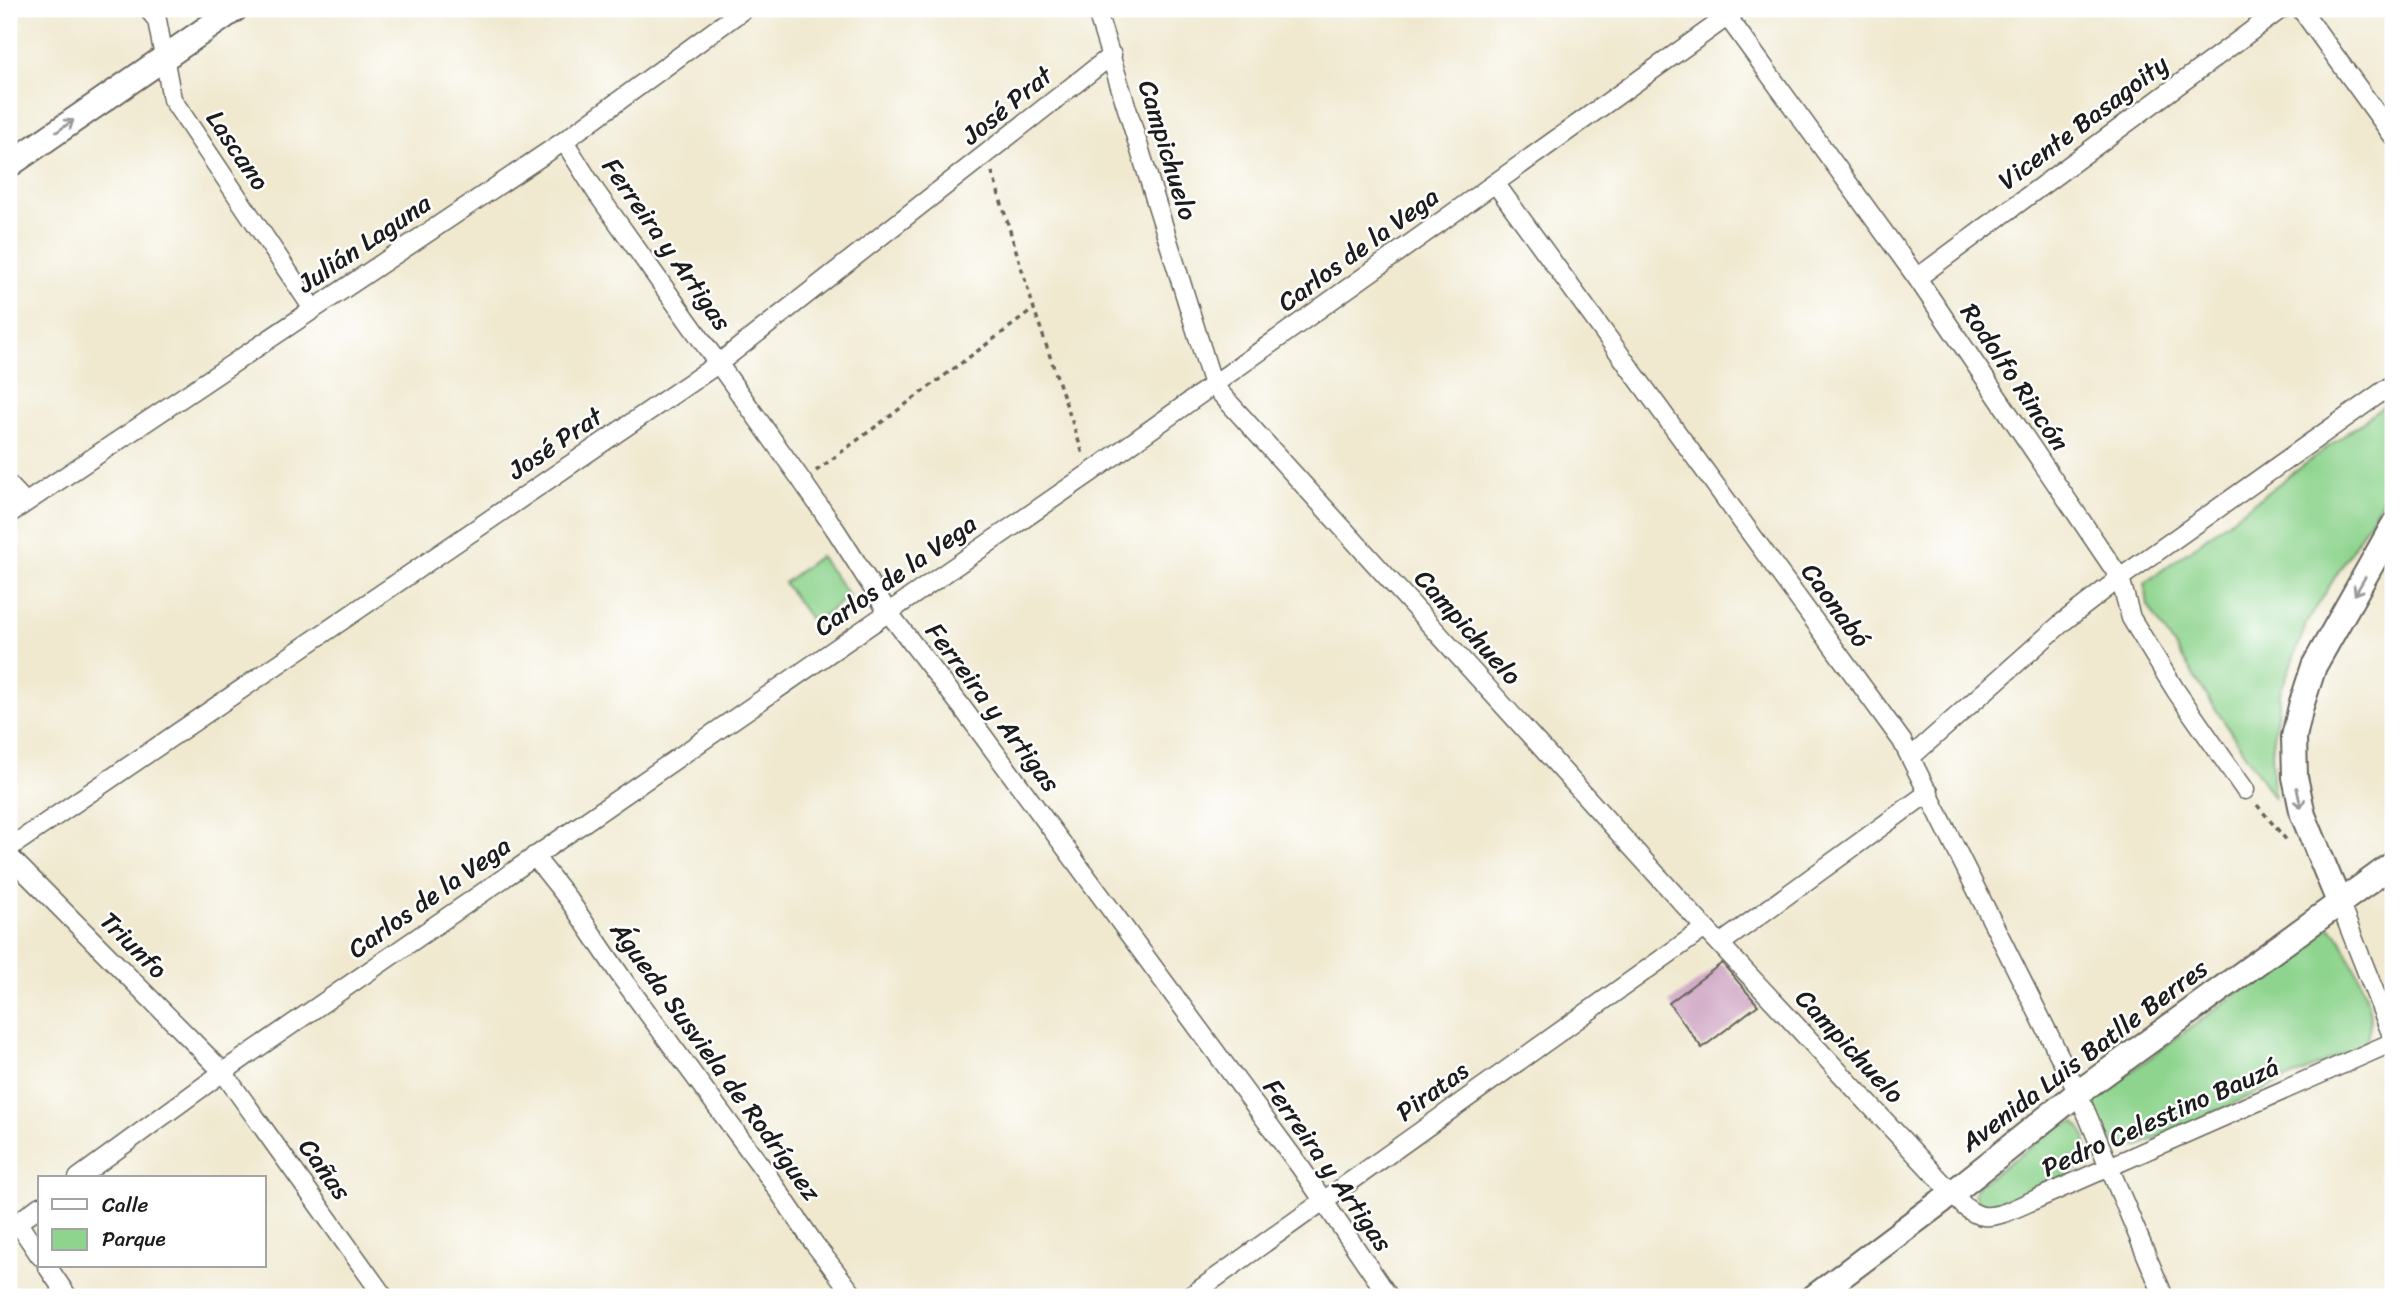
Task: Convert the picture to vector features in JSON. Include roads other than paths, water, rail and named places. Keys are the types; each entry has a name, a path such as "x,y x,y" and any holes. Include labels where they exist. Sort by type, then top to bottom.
{"main road":[{"path":"9,165 235,9"},
{"path":"2339,902 2303,815 2295,777 2294,737 2314,666 2393,526"},
{"name":"Avenida Luis Batlle Berres","path":"1814,1297 1951,1194 2078,1093 2393,864"}],"street":[{"name":"Lascano","path":"148,9 157,20 173,99 313,309"},
{"name":"Julián Laguna","path":"9,514 564,141 744,9"},
{"name":"Campichuelo","path":"1096,9 1213,385 1705,928 1951,1194"},
{"name":"Vicente Basagoity","path":"1917,278 2281,9"},
{"path":"2301,9 2393,136"},
{"name":"Rodolfo Rincón","path":"1728,11 1917,278 2120,578 2131,618 2176,691 2245,790"},
{"name":"Carlos de la Vega","path":"81,1176 223,1072 1090,473 1495,183 1728,11"},
{"name":"José Prat","path":"9,848 719,363 1112,55"},
{"name":"Ferreira y Artigas","path":"564,141 596,192 802,481 888,612 970,717 1324,1202 1389,1297"},
{"name":"Caonabó","path":"1495,183 1902,741 2078,1093"},
{"path":"1911,757 2063,622 2120,578 2393,384"},
{"path":"9,485 25,502"},
{"path":"1720,944 1929,792"},
{"name":"Triunfo","path":"9,856 223,1072"},
{"name":"Águeda Susviela de Rodríguez","path":"534,856 569,900 624,981 855,1297"},
{"path":"2339,902 2393,1040"},
{"name":"Piratas","path":"1189,1297 1705,928"},
{"name":"Pedro Celestino Bauzá","path":"1951,1194 1975,1215 1992,1217 2109,1169 2393,1040"},
{"name":"Cañas","path":"223,1072 384,1297"},
{"path":"2078,1093 2164,1297"},
{"path":"38,1207 13,1226 38,1254"},
{"path":"48,1268 68,1297"}]}
